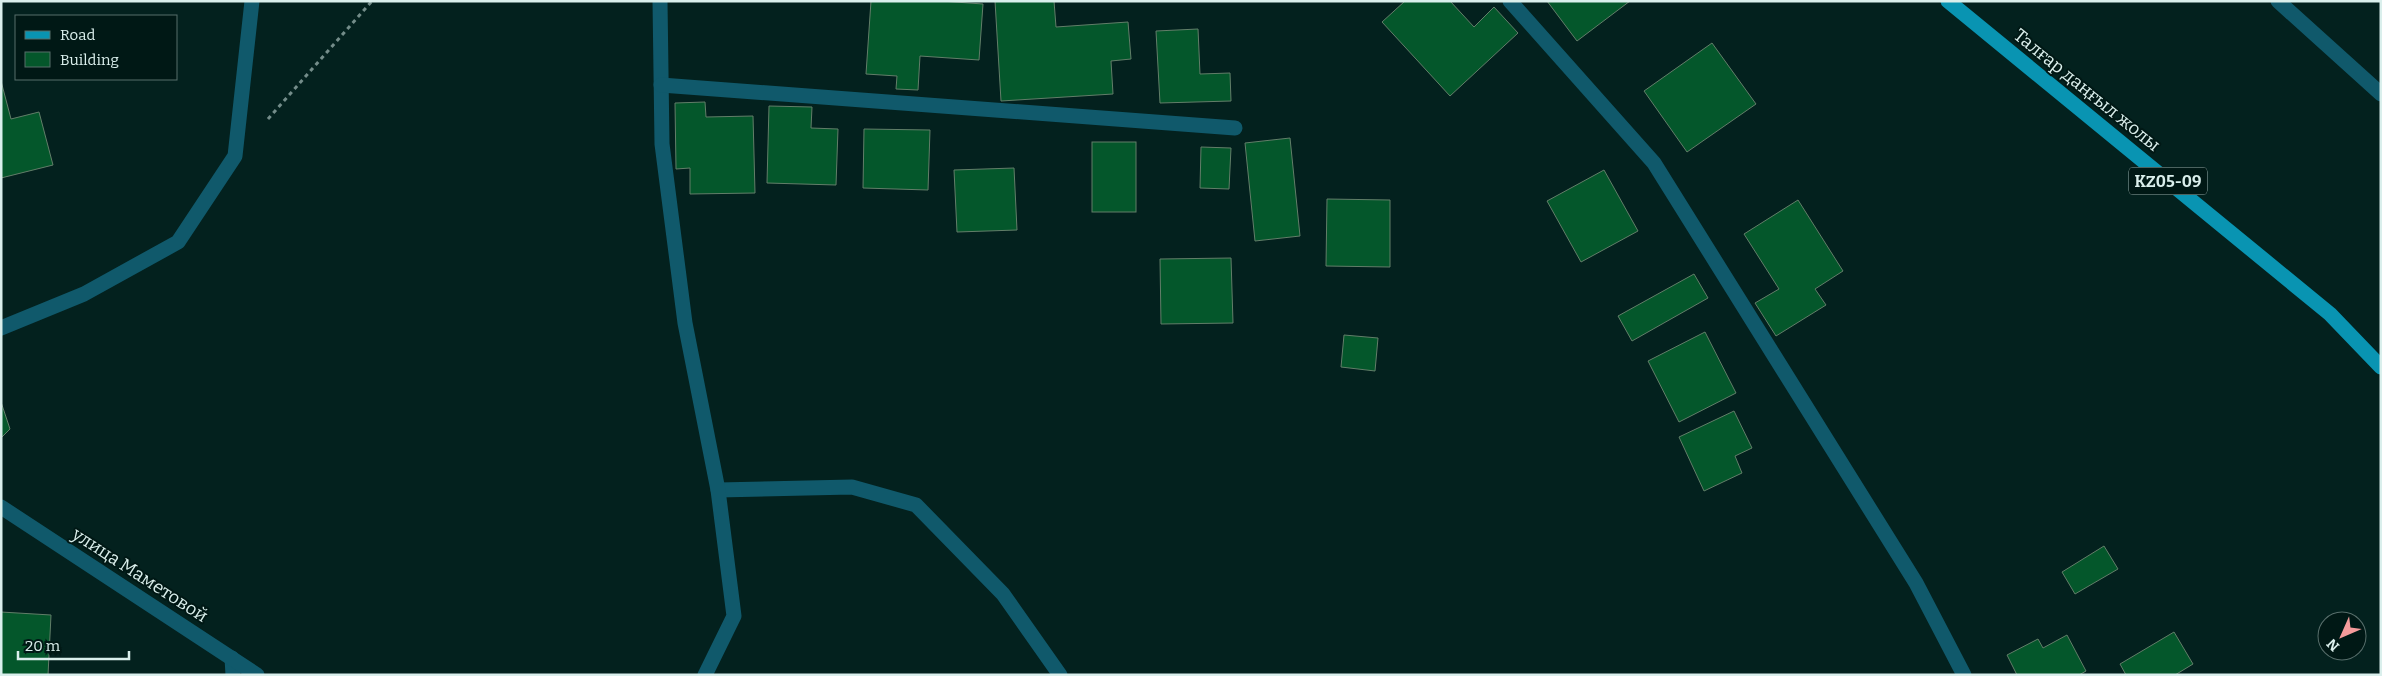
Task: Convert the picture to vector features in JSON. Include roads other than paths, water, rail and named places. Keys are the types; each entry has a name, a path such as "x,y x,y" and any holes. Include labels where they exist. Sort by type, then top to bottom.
{"main road":[{"name":"Талғар даңғыл жолы","path":"1948,1 2330,314 2381,367"}],"street":[{"path":"1,328 84,294 178,242 235,156 252,1"},
{"path":"660,1 662,144 685,323 718,490 734,616 705,675"},
{"path":"1510,1 1654,163 1916,584 1964,675"},
{"path":"2278,1 2381,94"},
{"path":"661,85 1235,128"},
{"path":"718,490 852,487 916,505 1003,594 1060,675"},
{"name":"улица Маметовой","path":"1,507 257,675"},
{"path":"232,658 233,675"}]}
